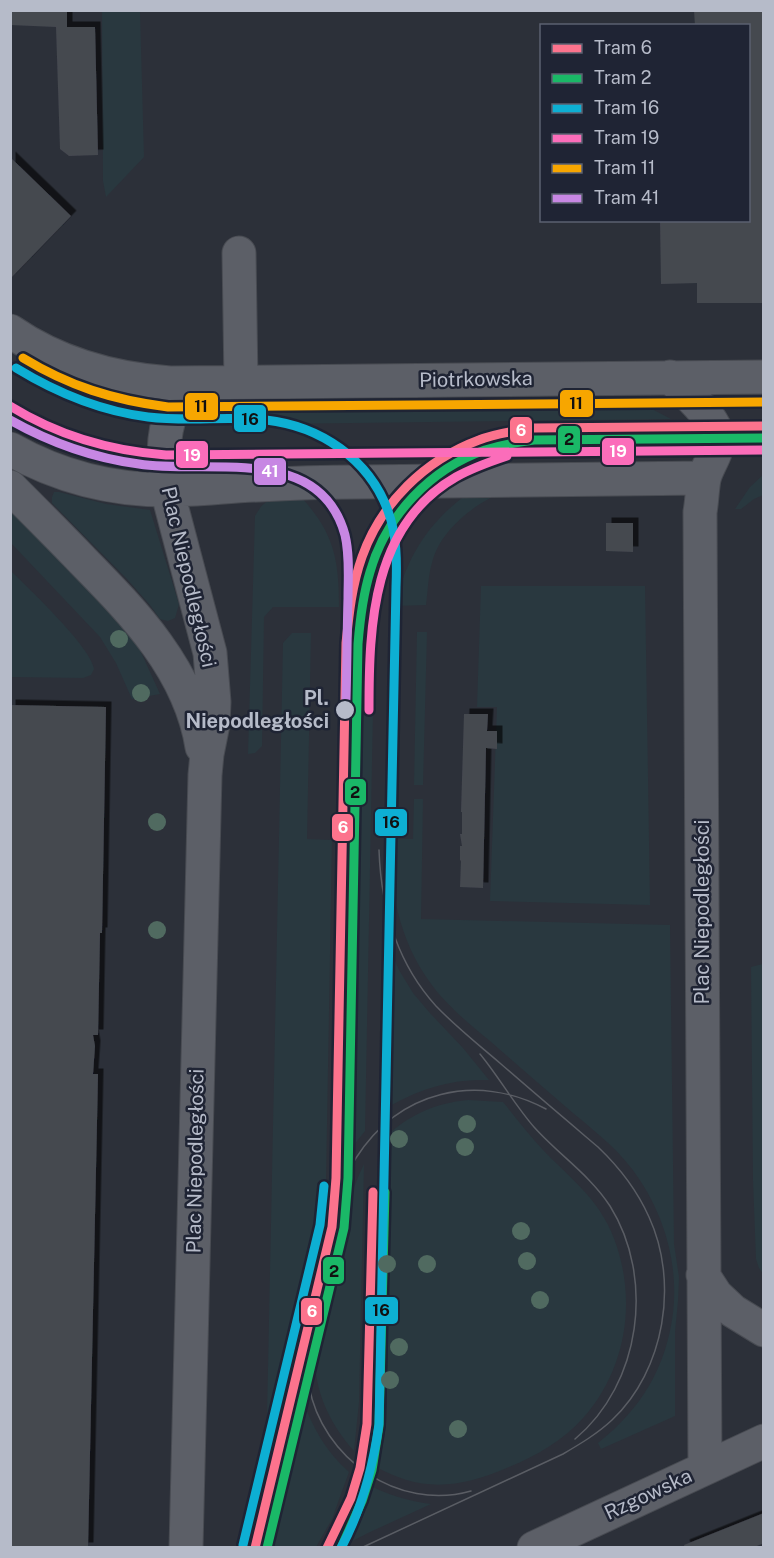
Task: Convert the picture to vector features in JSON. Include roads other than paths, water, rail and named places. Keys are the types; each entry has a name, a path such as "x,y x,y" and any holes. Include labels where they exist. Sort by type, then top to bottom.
{"street":[{"path":"239,253 242,382"},
{"name":"Piotrkowska","path":"10,331 42,350 90,369 143,381 188,383 764,376"},
{"path":"670,377 693,398 714,426 718,438 764,438"},
{"name":"Plac Niepodległości","path":"186,1548 205,775 214,713 210,653 167,490 164,456 166,431 171,413 188,383"},
{"name":"Plac Niepodległości","path":"705,1467 700,512 704,478 718,438"},
{"path":"10,449 49,468 83,479 130,488 167,490 307,483 704,478"},
{"name":"Plac Niepodległości","path":"10,487 132,612 169,662 187,695 197,724 204,754 205,775"},
{"path":"703,1275 716,1296 733,1311 764,1330"},
{"name":"Rzgowska","path":"534,1548 764,1441"}],"tram line":[{"name":"11","path":"23,358 57,376 92,390 110,396 168,407 764,402"},
{"name":"16","path":"16,368 79,400 130,414 163,418 266,420 305,429 340,448 355,461 380,492 391,520 396,549 396,578 379,1424 366,1488 341,1548"},
{"name":"19","path":"10,406 47,425 85,440 125,450 166,455 764,450"},
{"name":"41","path":"10,420 41,436 105,458 139,464 259,469 287,475 312,487 332,506 347,543 346,699"},
{"name":"6","path":"255,1548 332,1227 336,1178 346,643 356,578 370,537 393,502 423,472 459,449 506,432 533,428 764,426"},
{"name":"2","path":"267,1548 344,1228 348,1178 358,644 365,589 377,551 399,514 429,482 465,458 491,448 534,440 764,438"},
{"name":"19","path":"369,710 374,612 381,580 392,549 407,522 428,497 456,477 507,456"},
{"path":"361,1548 563,1454 606,1425 630,1400 644,1376 655,1351 662,1324 664,1297 663,1269 658,1242 649,1217 627,1179 598,1147 444,1014 422,989 411,972 401,953 388,913 383,892 379,850"},
{"path":"480,1054 534,1127 583,1174 610,1206 624,1234 633,1265 636,1297 634,1329 627,1360 615,1390 597,1416 575,1439"},
{"path":"332,1227 344,1183 356,1158 374,1135 394,1117 417,1103 441,1094 466,1091 493,1092 520,1098 546,1109"},
{"name":"16","path":"243,1545 320,1225 324,1186"},
{"name":"6","path":"327,1548 351,1498 360,1468 367,1424 373,1192"},
{"name":"2","path":"341,1548 362,1501 372,1470 379,1426 385,1192"},
{"path":"312,1312 307,1358 309,1386 317,1412 330,1436 347,1456 368,1473 391,1486 417,1494 444,1495 471,1491"}],"place":[{"name":"Pl. Niepodległości","path":"345,710"}]}
